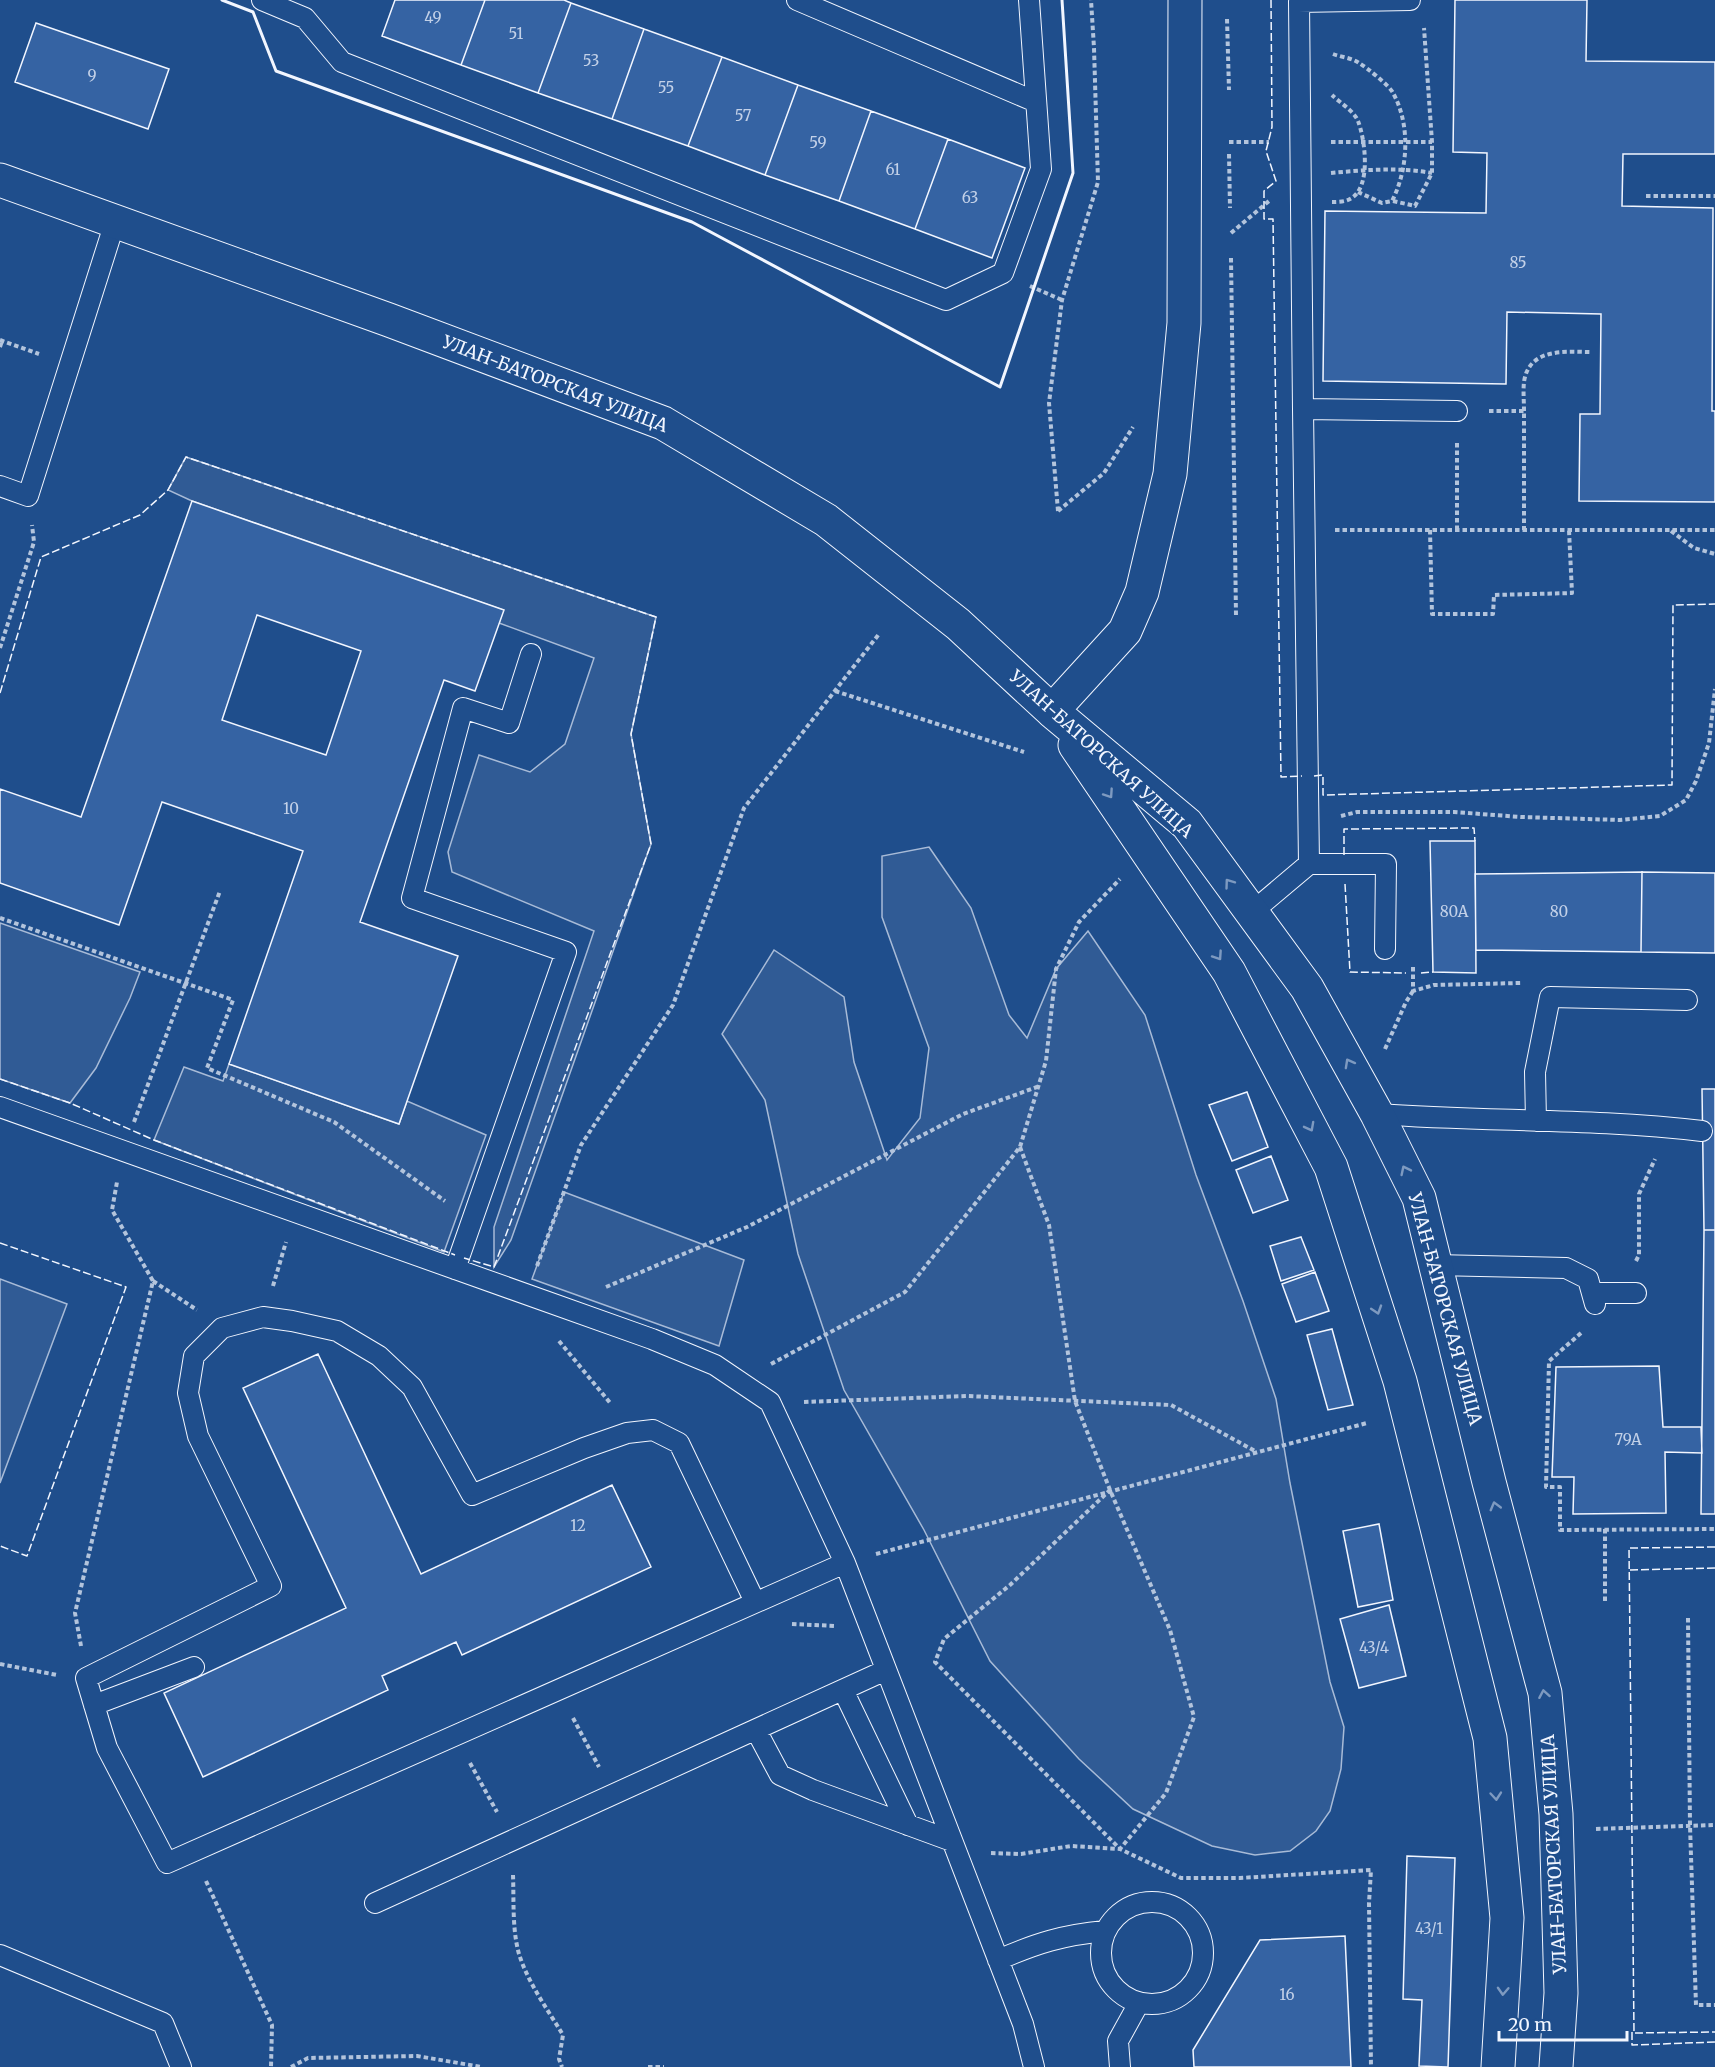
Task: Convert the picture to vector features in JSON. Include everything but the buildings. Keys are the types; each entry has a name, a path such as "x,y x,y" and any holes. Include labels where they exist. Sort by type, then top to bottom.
{"street":[{"path":"1185,0 1184,323 1170,474 1143,592 1125,631 1052,711 1229,972 1335,1178 1400,1381 1490,1738 1507,1917 1498,2067"},
{"name":"УЛАН-БАТОРСКАЯ УЛИЦА","path":"0,180 389,320 663,423 826,520 958,624 1052,711 1187,824 1307,988 1377,1114 1419,1198 1434,1265 1545,1693 1556,1814 1561,1993 1556,2067"}],"lane":[{"path":"262,0 305,18 342,62 946,300 1003,273 1041,169 1029,0"},
{"path":"797,0 1036,102"},
{"path":"1309,864 1299,2 1410,0"},
{"path":"0,486 28,496 115,222"},
{"path":"1303,409 1457,411"},
{"path":"455,1269 566,952 412,898 463,708 509,723 531,654"},
{"path":"1251,913 1309,864 1386,864 1385,949"},
{"path":"1536,1121 1534,1072 1550,998 1687,1000"},
{"path":"0,1107 652,1339 715,1365 770,1402 845,1563 1023,2024 1034,2067"},
{"path":"1377,1114 1659,1126 1702,1131"},
{"path":"1434,1265 1566,1268 1588,1279 1594,1299 1636,1293"},
{"path":"755,1602 679,1443 652,1430 634,1431 584,1448 472,1495 412,1387 379,1356 337,1331 263,1317 222,1328 194,1356 188,1393 198,1436 272,1586 86,1678 107,1748 166,1863 845,1563"},
{"path":"94,1705 194,1667"},
{"path":"375,1903 886,1670"},
{"path":"843,1690 908,1825"},
{"path":"756,1730 780,1775 813,1790 952,1841"},
{"path":"1145,1901 1161,1902 1177,1907 1190,1916 1199,1930 1204,1945 1204,1962 1198,1977 1189,1989 1174,2000 1157,2004 1139,2003 1123,1995 1110,1982 1102,1966 1101,1949 1105,1931 1115,1917 1129,1906 1145,1901"},
{"path":"998,1959 1030,1946 1070,1935 1105,1931"},
{"path":"0,1955 164,2023 181,2067"},
{"path":"1120,2067 1118,2041 1139,2003"}],"path":[{"path":"1091,0 1098,182 1062,300 1049,403 1058,511 1104,473 1135,424"},
{"path":"1227,11 1229,90"},
{"path":"1358,192 1382,203 1392,201 1415,206 1432,173 1424,24"},
{"path":"1299,52 1330,53 1359,62 1393,92 1402,119 1404,141 1400,186 1392,201"},
{"path":"1299,87 1331,94 1358,119 1365,160 1363,181 1358,192 1350,199 1338,202"},
{"path":"1229,142 1300,141"},
{"path":"1341,142 1432,142"},
{"path":"1229,154 1230,208"},
{"path":"1340,172 1403,170 1432,173"},
{"path":"1231,233 1300,176"},
{"path":"1646,196 1715,196"},
{"path":"1231,258 1236,616"},
{"path":"0,347 1,340 69,366"},
{"path":"1524,530 1524,380 1531,364 1549,352 1591,352"},
{"path":"1457,411 1457,530"},
{"path":"1482,411 1524,411"},
{"path":"0,648 34,542 28,496"},
{"path":"1305,530 1715,530"},
{"path":"1430,530 1432,614 1493,614 1494,595 1572,593 1569,530"},
{"path":"1670,530 1694,548 1715,554"},
{"path":"534,1297 532,1279 581,1145 673,1005 744,808 879,634"},
{"path":"1335,820 1342,815 1357,812 1454,812 1620,820 1660,816 1686,800 1696,781 1709,743 1715,689"},
{"path":"835,691 1024,752"},
{"path":"770,1364 905,1292 1020,1147 1046,1061 1056,969 1079,922 1122,877"},
{"path":"133,1126 220,891"},
{"path":"0,918 232,1000 207,1068 334,1122 472,1220"},
{"path":"1382,1058 1413,991 1413,970"},
{"path":"1413,991 1434,985 1520,983"},
{"path":"598,1290 747,1227 963,1114 1038,1087"},
{"path":"1639,1255 1639,1194 1658,1153 1659,1126"},
{"path":"1020,1147 1049,1225 1075,1401 1170,1630 1194,1717 1166,1793 1120,1849"},
{"path":"118,1173 112,1210 153,1281 183,1299 222,1328"},
{"path":"0,1664 40,1673 86,1678 75,1613 153,1281"},
{"path":"1594,1299 1587,1329 1549,1361 1546,1487 1560,1487 1560,1530 1715,1529"},
{"path":"559,1341 634,1431"},
{"path":"770,1402 967,1396 1171,1406 1256,1452"},
{"path":"876,1554 1367,1423"},
{"path":"1110,1490 1010,1585 944,1639 935,1662 1120,1849 1181,1878 1240,1878 1371,1870 1369,1903 1371,2067"},
{"path":"1605,1529 1605,1601"},
{"path":"1688,1618 1690,1826 1696,2005 1715,2005"},
{"path":"557,1690 613,1794"},
{"path":"1585,1830 1715,1825"},
{"path":"952,1841 982,1853 1021,1854 1071,1846 1120,1849"},
{"path":"515,1932 519,1954 537,1992 563,2035 559,2058 561,2067"},
{"path":"239,1957 272,2025 271,2067"},
{"path":"291,2067 308,2058 417,2056 482,2067"},
{"path":"648,2067 664,2067"}],"shaded area":[{"path":"186,457 656,617 631,734 651,844 511,1240 494,1267 494,1227 594,931 452,872 448,852 479,755 530,772 565,744 594,658 499,623 503,610 192,501 168,490"},
{"path":"929,847 971,908 1009,1015 1027,1038 1056,969 1088,931 1145,1015 1196,1175 1243,1301 1276,1399 1290,1483 1330,1682 1344,1727 1341,1769 1330,1811 1316,1831 1290,1851 1255,1855 1212,1846 1133,1809 1079,1759 990,1661 924,1530 844,1390 798,1254 765,1100 722,1034 774,950 844,997 854,1062 887,1160 920,1118 929,1048 882,917 882,856"},
{"path":"0,923 140,972 96,1068 70,1103 0,1079"},
{"path":"229,1064 399,1124 407,1101 486,1135 444,1252 154,1140 184,1067 223,1081"},
{"path":"564,1192 744,1260 719,1346 532,1279"},
{"path":"0,1279 67,1304 0,1483"}],"fence":[{"path":"1271,0 1272,127 1266,151 1276,181 1264,191 1264,219 1273,219 1281,777 1302,776"},
{"path":"0,693 41,557 140,515 168,490 186,457 656,617 631,734 651,844 494,1267 464,1258"},
{"path":"1314,776 1323,775 1323,795 1672,785 1673,605 1715,604"},
{"path":"1344,855 1344,829 1474,828 1475,841"},
{"path":"1345,884 1350,972 1406,973"},
{"path":"1421,973 1433,972"},
{"path":"0,1079 70,1103 154,1140 455,1255"},
{"path":"0,1243 126,1287 27,1556 0,1546"},
{"path":"1715,1547 1629,1548 1634,2033 1715,2032"},
{"path":"1630,1570 1715,1568"},
{"path":"1632,2032 1632,2045 1715,2042"}],"wall":[{"path":"222,0 253,12 276,71 692,222 1000,387 1073,173 1062,0"}]}
